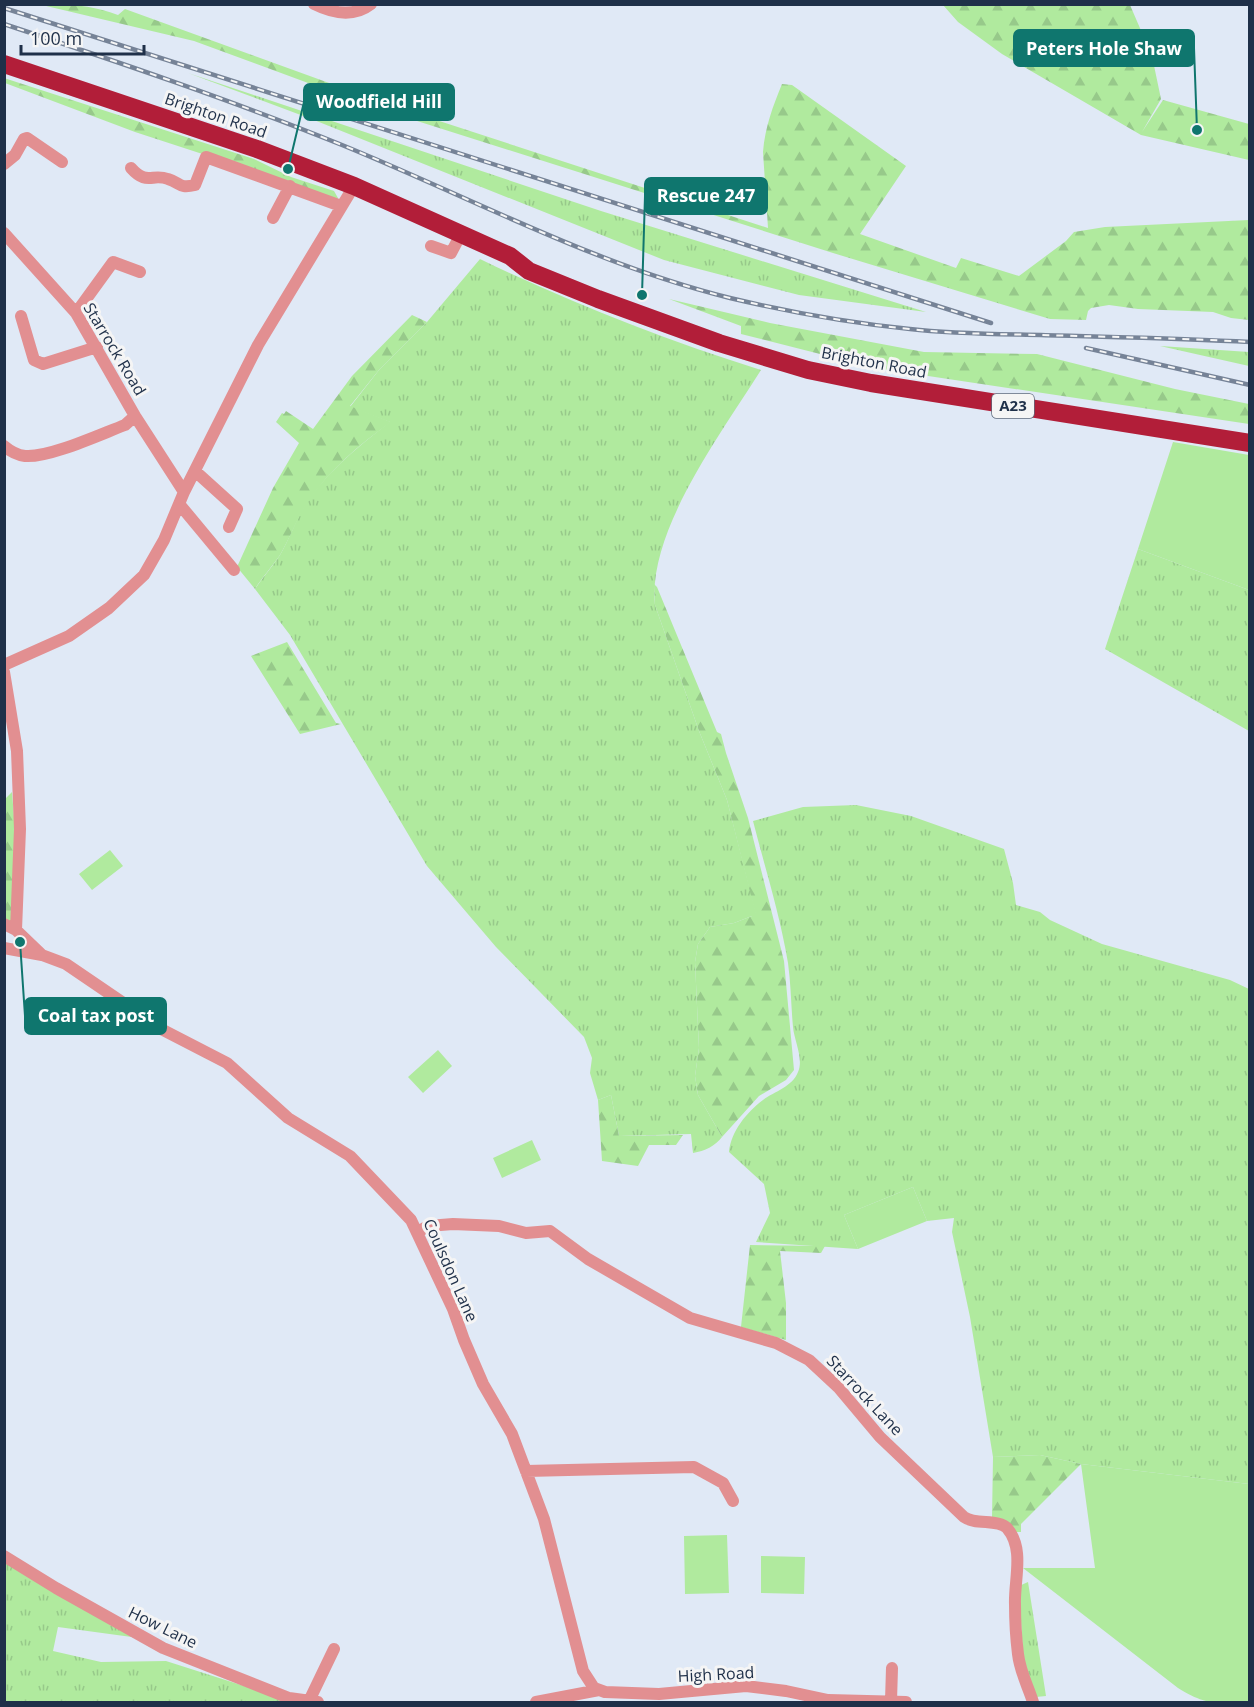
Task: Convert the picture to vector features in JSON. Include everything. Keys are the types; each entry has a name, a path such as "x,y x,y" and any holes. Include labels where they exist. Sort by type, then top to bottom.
{"highway":[{"name":"Brighton Road","path":"4,64 257,149 354,186 510,256 529,271 719,343 808,370 871,383 1250,443"},
{"name":"Brighton Road","path":"510,256 534,260 722,334 873,373 1250,432"}],"street":[{"path":"314,4 328,11 348,14 368,7"},
{"path":"4,164 11,160 24,139 27,138 62,162"},
{"path":"131,168 139,177 168,179 185,187 198,189 206,157 341,206"},
{"path":"273,218 290,186"},
{"path":"4,665 69,636 109,608 144,575 164,540 184,492 258,345 354,186"},
{"name":"Starrock Road","path":"4,233 76,312 135,416 184,492"},
{"path":"430,246 451,253 461,234"},
{"path":"76,312 113,262 140,272"},
{"path":"21,316 30,362 43,364 97,347"},
{"path":"4,446 12,453 26,456 43,455 125,425 135,416"},
{"path":"195,471 237,509 229,527"},
{"path":"180,505 234,570"},
{"path":"4,672 17,751 20,829 16,930"},
{"name":"Coulsdon Lane","path":"4,924 16,930 42,955"},
{"name":"Coulsdon Lane","path":"10,949 42,955 75,969 163,1030 227,1063 288,1118 341,1149 360,1165 411,1220 453,1309 473,1363 508,1425 543,1520 583,1671 589,1683 599,1690"},
{"name":"Starrock Lane","path":"418,1232 428,1226 453,1224 499,1226 526,1233 550,1231 588,1259 690,1318 776,1343 809,1360 838,1388 880,1437 964,1517 973,1522 1001,1524 1008,1529 1016,1549 1015,1602 1018,1657 1033,1702"},
{"path":"526,1471 694,1467 723,1483 733,1501"},
{"name":"How Lane","path":"4,1556 163,1648 289,1698 314,1702"},
{"path":"314,1702 334,1649"},
{"path":"891,1701 892,1668"},
{"name":"High Road","path":"599,1690 627,1698 746,1686 786,1691 828,1700 906,1702"},
{"path":"536,1702 599,1690"}],"green space":[{"path":"42,5 80,6 118,15 125,9 387,104 768,228 764,143 770,117 782,84 792,85 906,166 860,234 956,268 961,258 1019,276 1066,241 1074,232 1105,227 1249,220 1249,320 1231,318 1213,312 1138,309 1109,305 1091,308 1086,320 1050,319 833,253 373,107 194,41"},
{"path":"943,5 1130,5 1152,56 1161,99 1142,132 1163,100 1249,124 1249,160 1141,135 1002,54 958,22"},
{"path":"188,73 601,211 926,312 799,295 664,260 314,120"},
{"path":"4,78 254,159 291,177 334,191 338,198 336,201 291,183 135,132 5,83"},
{"path":"480,259 619,320 761,370 709,452 675,514 663,546 656,576 655,605 699,731 727,800 757,917 752,916 734,923 710,927 698,944 695,962 699,1048 695,1076 698,1095 722,1137 706,1149 693,1153 691,1134 619,1136 611,1095 598,1100 590,1073 592,1058 584,1037 496,947 427,866 290,635 255,589 280,555 303,508 315,491 345,459 390,422 350,407 379,370 427,322"},
{"path":"669,299 770,323 924,352 1037,354 1175,389 1249,404 1249,424 875,368 741,334 741,326"},
{"path":"412,315 427,322 379,370 350,406 391,422 346,458 316,490 300,515 280,555 255,589 237,567 273,488 299,443 276,422 286,411 313,429 352,376"},
{"path":"1160,346 1249,352 1249,366"},
{"path":"1173,442 1249,455 1249,590 1138,549"},
{"path":"1138,549 1249,590 1249,731 1105,649"},
{"path":"654,584 717,732 721,734 748,818 784,961 794,1070 786,1080 759,1096 722,1137 698,1095 695,1076 699,1048 695,962 698,944 710,927 756,916 727,800 699,731 655,605"},
{"path":"287,642 336,723 341,724 300,734 251,656"},
{"path":"12,792 15,830 12,923 5,918 5,799"},
{"path":"856,805 911,816 1004,849 1016,905 1040,912 1050,920 1102,944 1230,980 1249,989 1249,1484 1081,1464 1040,1455 993,1457 970,1317 952,1232 954,1218 927,1221 913,1187 844,1215 858,1249 756,1242 770,1213 764,1184 729,1152 730,1144 736,1129 751,1110 792,1081 800,1067 800,1061 793,1027 785,945 753,821 803,807"},
{"path":"110,850 123,866 92,890 79,874"},
{"path":"438,1050 452,1066 423,1093 408,1077"},
{"path":"611,1095 619,1136 683,1135 676,1145 649,1145 638,1166 602,1161 598,1100"},
{"path":"532,1140 541,1160 502,1178 493,1158"},
{"path":"913,1187 927,1221 858,1249 844,1215"},
{"path":"750,1245 825,1246 821,1253 780,1251 786,1303 786,1340 741,1327"},
{"path":"1040,1455 1081,1464 1021,1524 1021,1532 1016,1532 992,1518 993,1457"},
{"path":"1081,1464 1249,1484 1249,1702 1205,1701 1178,1688 1023,1568 1095,1568"},
{"path":"727,1535 729,1593 685,1594 684,1536"},
{"path":"4,1556 139,1638 58,1627 53,1651 101,1662 166,1661 294,1702 5,1702"},
{"path":"761,1556 805,1557 804,1594 761,1593"},
{"path":"1028,1582 1046,1696 1036,1697 1024,1673 1019,1586"}],"railway":[{"path":"4,8 991,323"},
{"path":"4,24 258,112 390,165 581,249 679,284 730,298 865,324 926,331 1250,342"},
{"path":"1086,348 1250,385"}],"place":[{"name":"Peters Hole Shaw","path":"1197,130"},
{"name":"Woodfield Hill","path":"288,169"},
{"name":"Rescue 247","path":"642,295"},
{"name":"Coal tax post","path":"20,942"}]}
